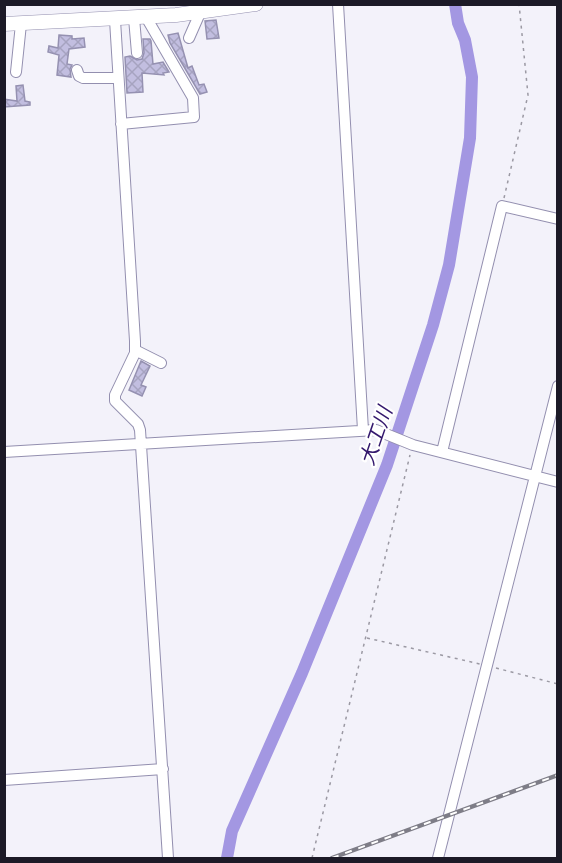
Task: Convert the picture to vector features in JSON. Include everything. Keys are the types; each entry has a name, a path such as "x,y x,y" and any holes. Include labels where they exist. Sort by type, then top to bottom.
{"main road":[{"path":"4,24 115,20 200,13 256,4"}],"street":[{"path":"338,4 363,430"},
{"path":"189,38 200,13"},
{"path":"137,53 140,18"},
{"path":"121,124 194,117 193,98 140,18"},
{"path":"115,20 135,350 115,395 115,401 138,424 168,858"},
{"path":"16,72 21,24"},
{"path":"77,70 79,76 83,78 117,78"},
{"path":"442,452 502,206 558,219"},
{"path":"135,350 161,363"},
{"path":"438,858 558,386"},
{"path":"4,452 376,430 408,443 558,482"},
{"path":"4,780 163,769"}],"path":[{"path":"502,206 528,95 519,4"},
{"path":"312,858 366,638 408,443"},
{"path":"366,638 558,684"}],"building":[{"path":"216,20 219,38 207,39 205,21"},
{"path":"178,33 188,68 192,66 199,85 204,84 207,92 200,94 170,43 168,35"},
{"path":"59,35 72,36 72,39 84,38 85,47 69,49 67,64 72,65 71,77 57,75 59,55 48,52 49,46 58,48"},
{"path":"143,39 151,41 153,64 163,62 169,72 163,73 164,75 142,73 143,92 127,93 125,57 142,59"},
{"path":"23,85 25,101 30,102 30,105 4,107 4,99 17,101 16,86"},
{"path":"141,361 150,366 141,385 146,387 142,396 129,390"}],"waterway":[{"name":"大工川","path":"227,858 232,831 302,673 387,465 433,325 449,265 470,138 472,77 455,4"}],"railway":[{"path":"332,858 558,775"}]}
